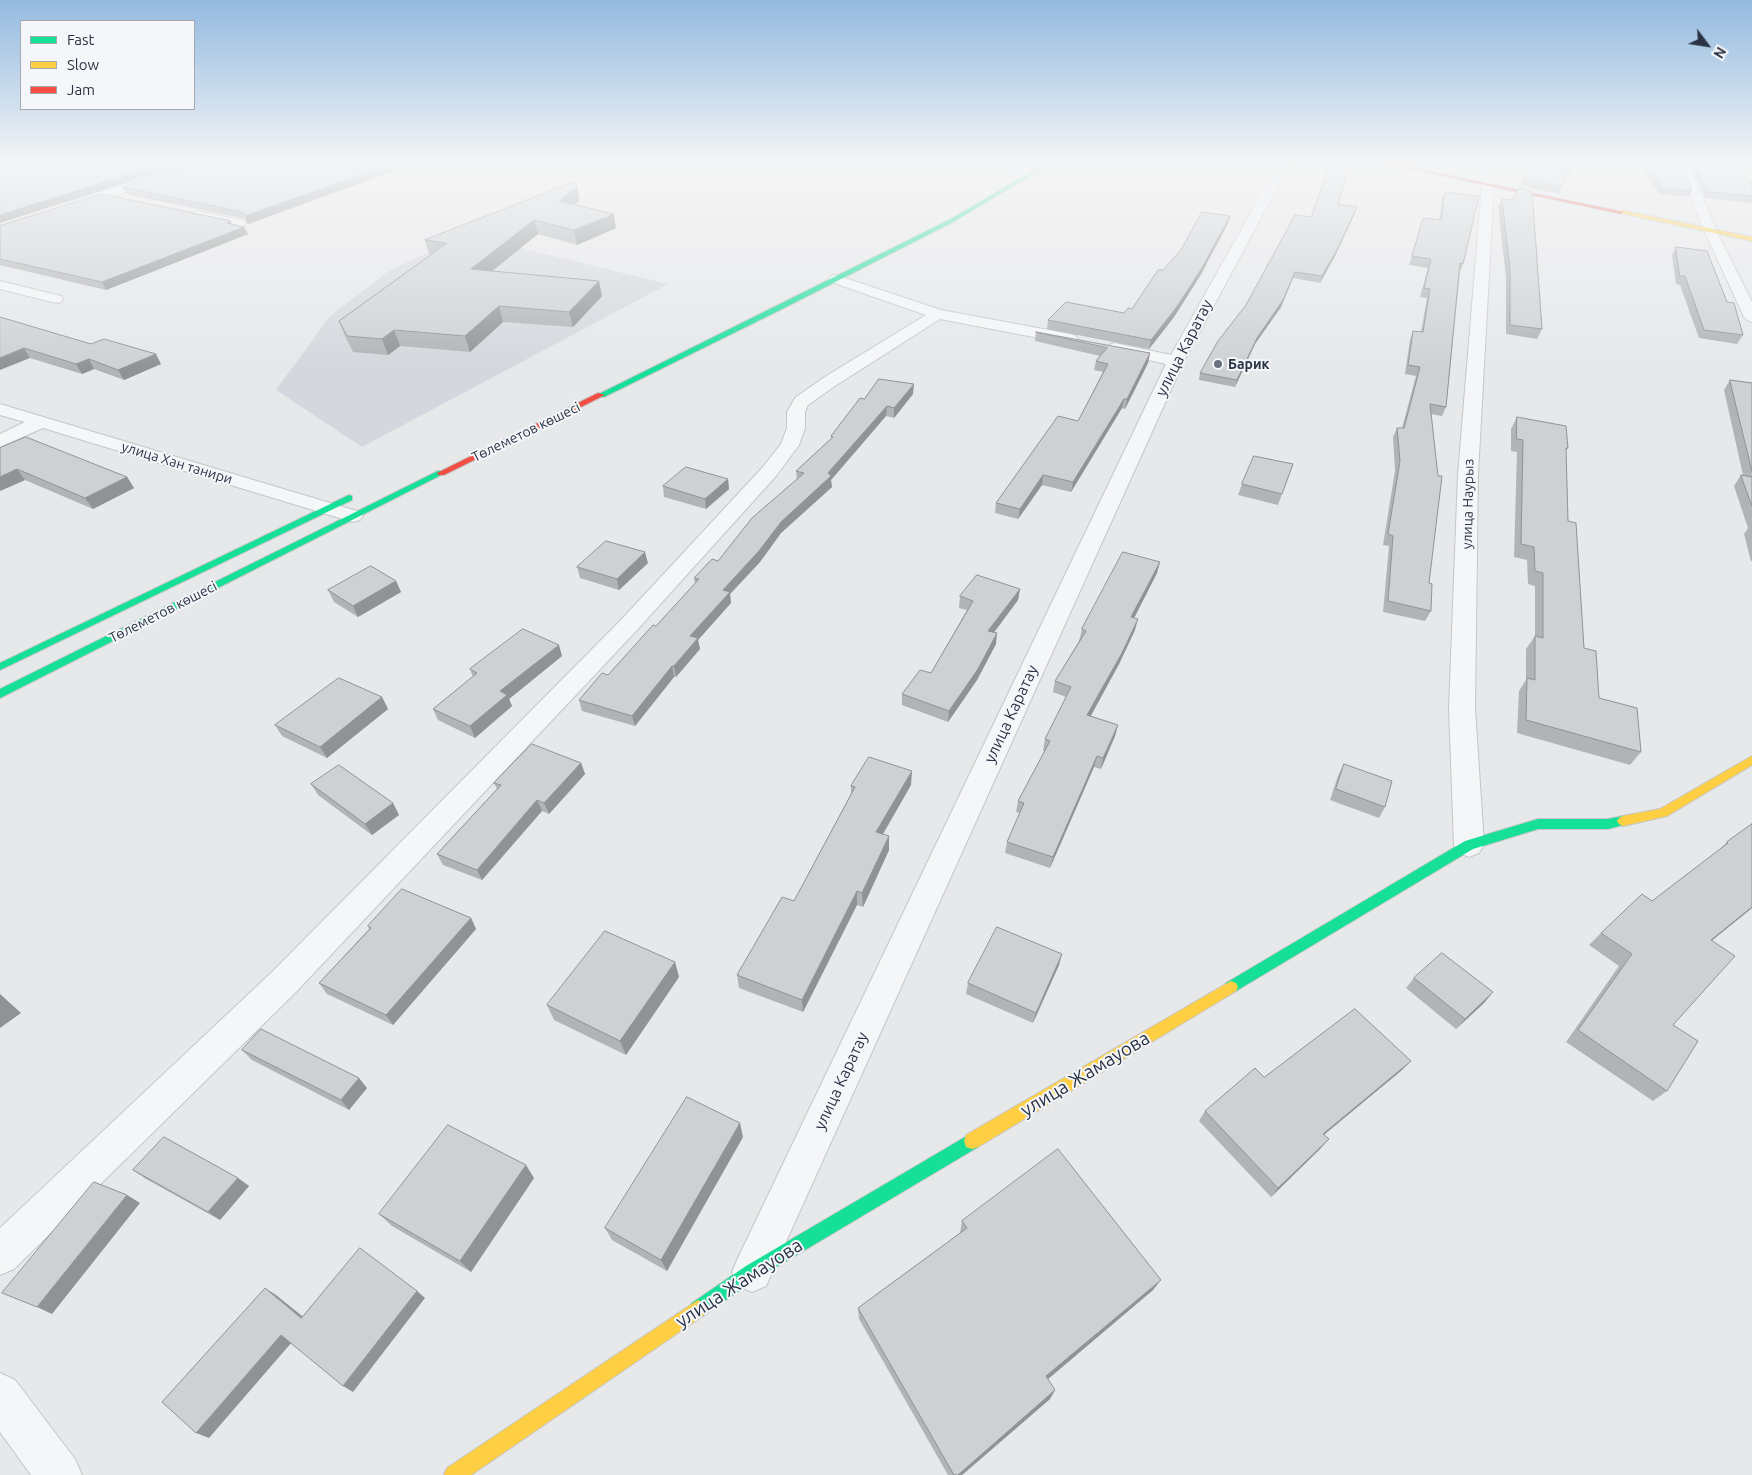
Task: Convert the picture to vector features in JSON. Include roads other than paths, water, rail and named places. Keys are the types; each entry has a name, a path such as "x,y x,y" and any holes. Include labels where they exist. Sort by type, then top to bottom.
{"main road":[{"path":"891,238 902,233"},
{"name":"Төлеметов көшесі","path":"0,694 354,516 926,233"},
{"path":"1723,233 1752,239"},
{"name":"Төлеметов көшесі","path":"0,667 362,491"},
{"name":"улица Жамауова","path":"454,1475 752,1272 1469,845 1538,824 1608,824 1663,813 1752,760"}],"street":[{"name":"улица Каратау","path":"752,1272 1176,361 1246,233"},
{"name":"улица Наурыз","path":"1469,845 1462,708 1468,474 1485,233"},
{"path":"1711,233 1752,317"},
{"path":"836,279 938,314 1176,361"},
{"path":"0,285 56,299"},
{"path":"0,1255 284,982 629,625 769,472 790,444 796,428 796,412 801,402 829,382 938,314"},
{"name":"улица Хан танири","path":"0,409 354,516"},
{"path":"0,441 41,422"},
{"path":"0,1395 59,1475"}],"place":[{"name":"Барик","path":"1218,364"}]}
